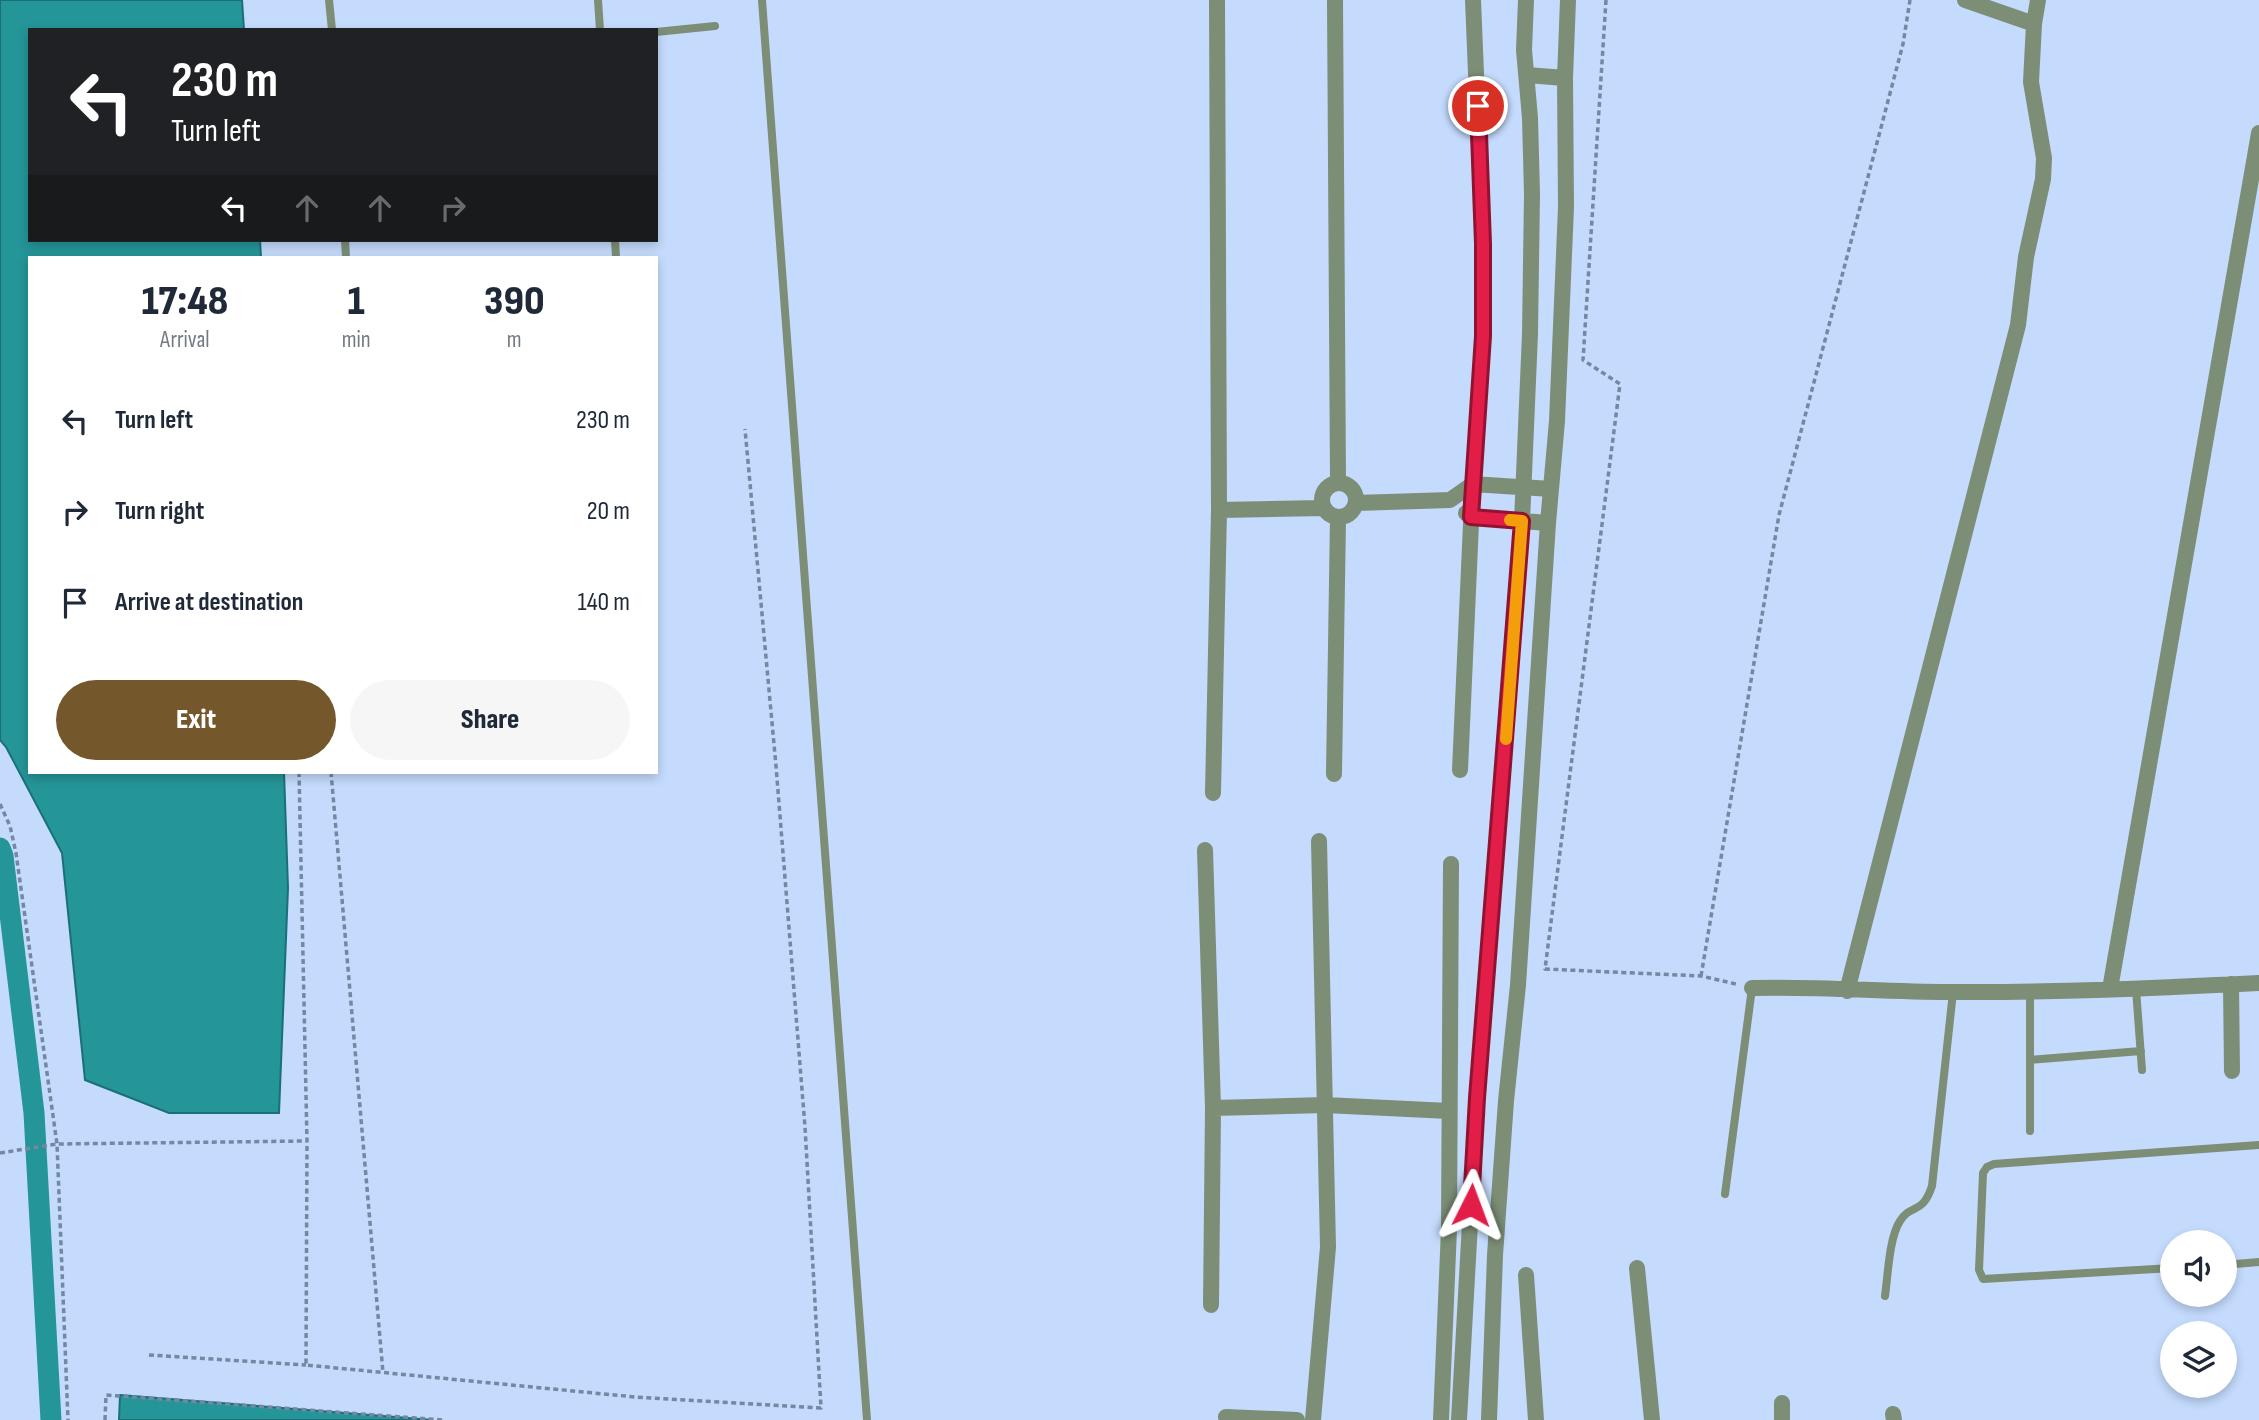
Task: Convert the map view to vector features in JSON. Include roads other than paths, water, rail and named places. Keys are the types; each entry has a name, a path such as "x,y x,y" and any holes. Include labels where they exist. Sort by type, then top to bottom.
{"street":[{"path":"1213,793 1219,510 1217,0"},
{"path":"1335,0 1338,482"},
{"path":"1460,770 1483,323 1474,0"},
{"path":"1460,1420 1477,1098 1522,521 1530,334 1532,194 1530,118 1524,50 1526,0"},
{"path":"1489,1420 1495,1255 1506,1101 1518,985 1557,421 1566,207 1565,78 1568,0"},
{"path":"1965,0 2034,24"},
{"path":"1847,991 2018,325 2026,257 2043,169 2043,140 2031,82 2038,0"},
{"path":"1527,75 1565,78"},
{"path":"2110,989 2255,176 2259,133"},
{"path":"1338,482 1352,489 1356,503 1350,514 1338,518 1329,515 1321,500 1324,491 1338,482"},
{"path":"1356,503 1450,500 1474,484 1523,485 1551,489"},
{"path":"1450,500 1471,517 1548,523"},
{"path":"1219,510 1323,508"},
{"path":"1334,774 1338,518"},
{"path":"1313,1420 1328,1247 1319,841"},
{"path":"1205,850 1213,1108 1212,1305"},
{"path":"1441,1420 1450,1229 1451,864"},
{"path":"1752,988 1953,992 2136,989 2259,983"},
{"path":"2231,985 2232,1071"},
{"path":"1477,1098 1506,1101"},
{"path":"1213,1108 1325,1105 1449,1111"},
{"path":"1637,1268 1652,1420"},
{"path":"1526,1275 1536,1420"},
{"path":"1226,1417 1297,1420"}],"lane":[{"path":"329,0 332,28"},
{"path":"598,0 600,28"},
{"path":"762,0 867,1420"},
{"path":"658,32 715,26"},
{"path":"1725,1194 1752,988"},
{"path":"2136,989 2142,1070"},
{"path":"2030,990 2030,1131"},
{"path":"1885,1296 1895,1231 1905,1215 1922,1206 1927,1200 1932,1186 1953,992"},
{"path":"2030,1060 2141,1051"},
{"path":"2160,1269 1983,1279 1979,1270 1983,1173 1987,1167 1994,1164 2259,1145"},
{"path":"2237,1264 2259,1262"}],"waterway":[{"path":"0,848 34,1113 51,1420"}]}
